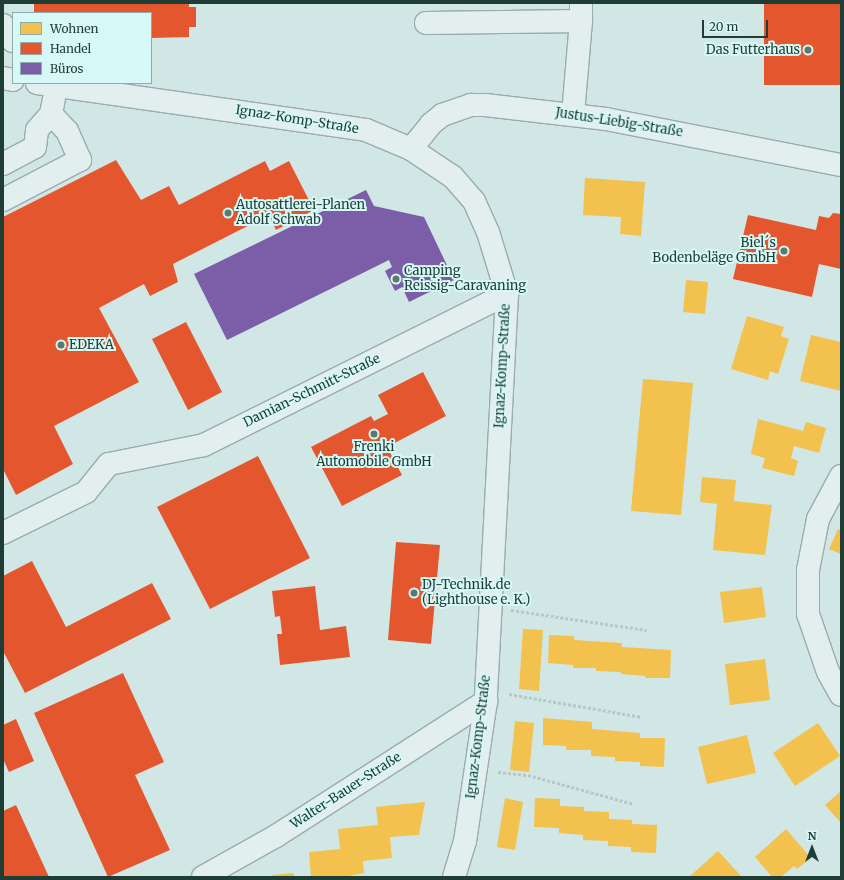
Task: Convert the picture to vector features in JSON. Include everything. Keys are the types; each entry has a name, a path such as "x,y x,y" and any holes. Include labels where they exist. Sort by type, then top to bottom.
{"street":[{"path":"426,23 581,12 573,115"},
{"path":"3,25 12,39"},
{"path":"3,200 80,160 67,131 52,114 47,84"},
{"name":"Ignaz-Komp-Straße","path":"47,84 366,130 411,149 453,178 474,201 488,232 507,294 487,695 465,841 454,877"},
{"name":"Justus-Liebig-Straße","path":"411,149 431,124 442,115 470,106 573,115 841,164"},
{"path":"3,164 35,148 37,130 52,114"},
{"name":"Damian-Schmitt-Straße","path":"3,533 86,492 109,464 204,445 507,294"},
{"path":"841,476 818,519 808,570 808,614 828,672 841,695"},
{"name":"Walter-Bauer-Straße","path":"203,877 276,836 487,695"}],"path":[{"path":"491,606 648,630"},
{"path":"487,695 642,717"},
{"path":"476,769 528,775 634,804"}],"building: Wohnen":[{"path":"585,178 645,182 641,236 620,234 621,217 583,215"},
{"path":"686,280 708,282 705,314 683,312"},
{"path":"747,316 784,327 781,336 789,339 778,374 770,371 768,380 731,369"},
{"path":"811,335 841,342 841,391 800,381"},
{"path":"643,379 693,383 681,515 631,511"},
{"path":"758,419 803,431 806,422 826,428 819,453 794,446 791,458 798,461 794,476 762,468 765,458 751,454"},
{"path":"702,477 736,480 734,501 772,505 765,555 713,550 717,504 700,502"},
{"path":"838,529 841,531 841,554 829,549"},
{"path":"762,587 766,617 724,623 720,592"},
{"path":"523,629 543,630 539,691 519,689"},
{"path":"549,635 574,636 574,640 622,643 622,647 671,650 670,678 645,678 645,676 621,674 621,672 596,671 596,668 573,668 573,665 548,663"},
{"path":"765,659 770,700 730,705 725,664"},
{"path":"543,718 592,722 592,729 640,733 640,738 665,738 664,767 640,766 640,762 615,761 615,757 591,756 591,750 566,750 566,746 543,745"},
{"path":"515,721 534,723 529,772 510,770"},
{"path":"818,723 840,756 795,786 773,753"},
{"path":"747,735 756,773 707,784 698,747"},
{"path":"841,791 841,823 825,805"},
{"path":"505,798 523,802 515,850 497,847"},
{"path":"535,798 560,799 560,806 584,807 584,811 609,812 609,819 632,820 632,824 657,825 656,853 631,852 631,847 608,846 608,841 583,840 583,835 559,833 559,828 534,827"},
{"path":"425,802 419,835 390,837 392,858 363,861 364,873 344,877 311,877 309,852 340,849 338,829 378,825 376,807"},
{"path":"786,829 811,858 797,869 794,866 781,877 772,877 755,857"},
{"path":"718,851 742,877 689,877"},
{"path":"294,873 294,877 272,877 272,875"}],"building: Handel":[{"path":"34,3 189,3 189,7 196,7 196,27 189,27 189,37 152,38 152,12 34,12"},
{"path":"764,3 841,3 841,85 764,85"},
{"name":"EDEKA","path":"116,160 141,200 169,186 179,205 265,161 270,171 289,161 314,210 276,230 269,215 173,264 178,282 150,296 144,284 99,308 139,382 54,426 73,464 16,495 3,469 3,217"},
{"path":"833,213 841,214 841,269 819,264 812,297 733,279 748,215 816,230 819,216 829,218"},
{"path":"186,322 222,392 188,410 152,339"},
{"name":"Frenki Automobile GmbH","path":"423,372 446,416 387,447 402,475 342,506 311,447 371,416 374,421 388,414 378,395"},
{"path":"258,456 310,558 210,609 157,507"},
{"name":"DJ-Technik.de (Lighthouse e. K.)","path":"396,542 440,545 431,644 388,640"},
{"path":"32,561 66,627 152,583 171,619 25,693 3,651 3,576"},
{"path":"315,586 320,630 346,626 350,657 280,665 277,634 282,634 280,616 275,617 272,591"},
{"path":"123,673 164,762 135,775 170,850 108,877 34,713"},
{"path":"16,719 34,761 9,772 3,759 3,725"},
{"path":"16,805 49,877 3,877 3,811"}],"building: Büros":[{"path":"366,190 374,206 424,217 454,280 409,302 402,287 395,291 385,271 392,267 389,260 227,340 194,274"}],"place":[{"name":"Das Futterhaus","path":"808,50"},
{"name":"Autosattlerei-Planen Adolf Schwab","path":"228,213"},
{"name":"Biel´s Bodenbeläge GmbH","path":"784,251"},
{"name":"Camping Reissig-Caravaning","path":"396,279"},
{"name":"EDEKA","path":"61,345"},
{"name":"Frenki Automobile GmbH","path":"374,434"},
{"name":"DJ-Technik.de (Lighthouse e. K.)","path":"414,593"}]}
